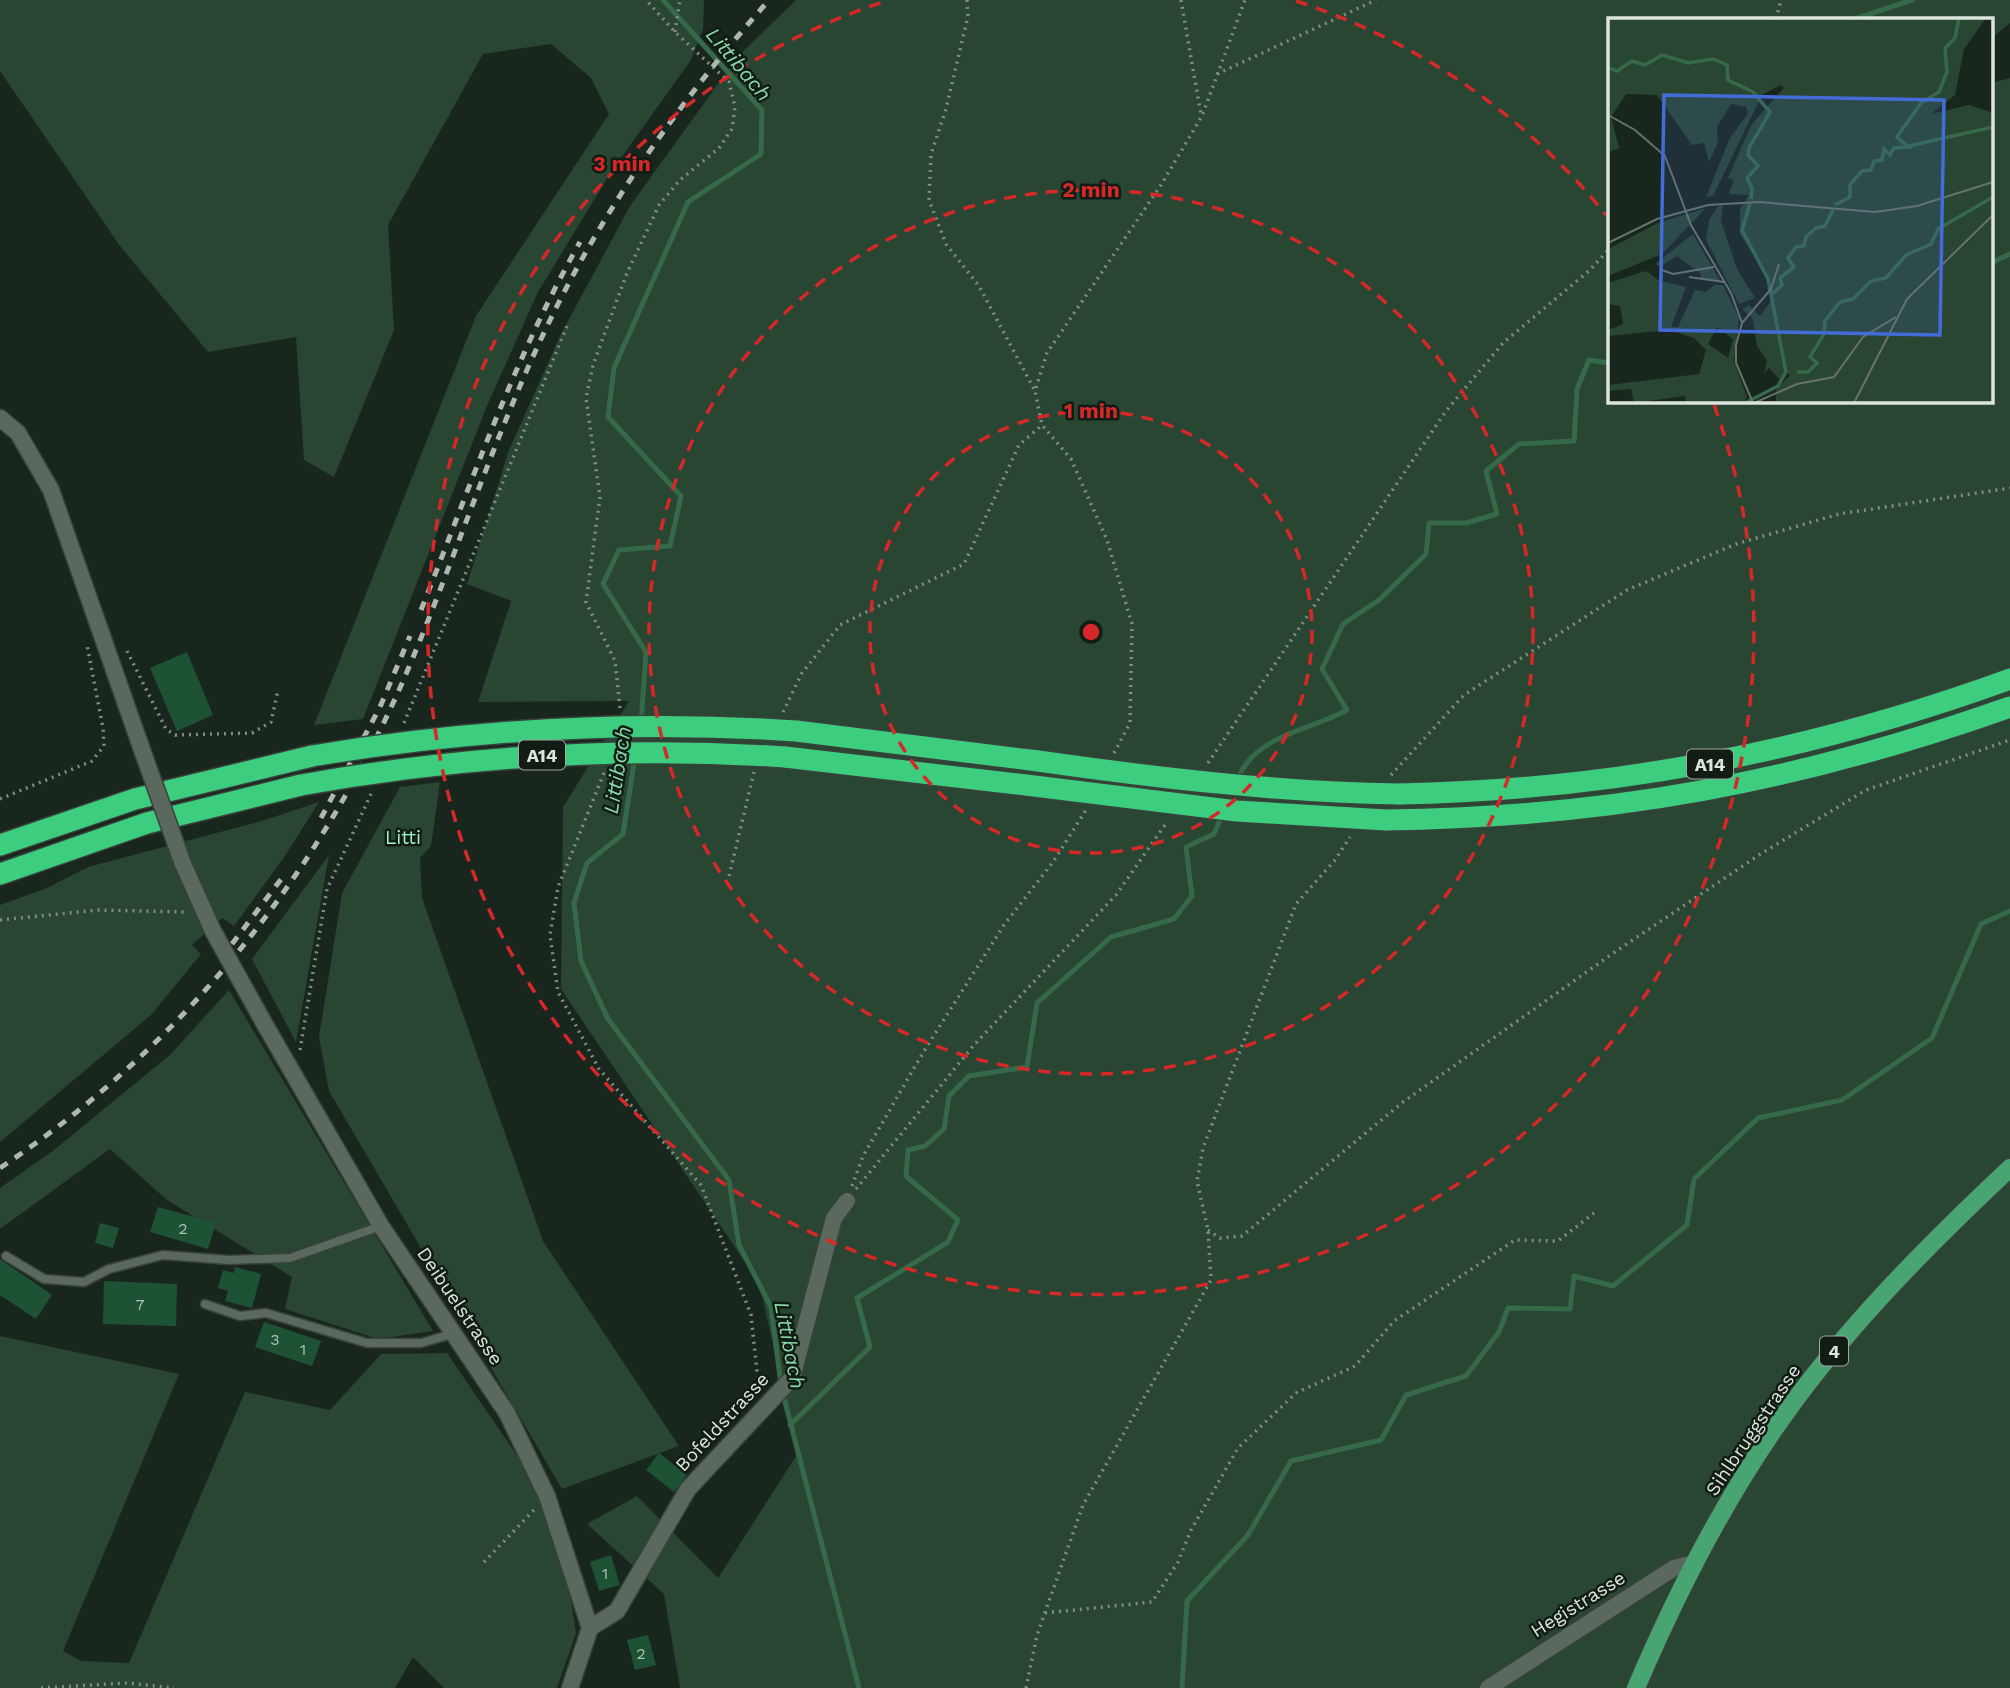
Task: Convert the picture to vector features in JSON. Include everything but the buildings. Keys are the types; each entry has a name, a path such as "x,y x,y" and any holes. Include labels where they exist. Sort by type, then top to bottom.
{"highway":[{"name":"A14","path":"0,845 135,799 312,756 422,739 564,727 788,726 1217,784 1391,789 1553,786 1704,765 1848,731 2010,679"},
{"name":"A14","path":"0,874 158,820 300,785 409,768 528,755 650,752 785,757 1237,811 1386,820 1532,815 1679,797 1828,765 2010,707"}],"main road":[{"name":"Sihlbruggstrasse","path":"1636,1688 1694,1563 1773,1431 1825,1362 1884,1293 2010,1168"}],"street":[{"name":"Deibuelstrasse","path":"0,418 18,433 51,489 183,864 214,931 381,1226 507,1413 547,1496 590,1628"},
{"name":"Bofeldstrasse","path":"590,1628 617,1611 688,1489 792,1378 834,1218 846,1201"},
{"name":"Hegistrasse","path":"1488,1688 1674,1568 1694,1563"},
{"path":"570,1688 590,1628"}],"lane":[{"path":"6,1256 44,1279 84,1282 108,1269 163,1255 229,1260 290,1258 381,1226"},
{"path":"205,1304 240,1316 266,1313 367,1343 421,1343 452,1334"}],"path":[{"path":"619,715 622,702 615,661 586,602 600,497 586,398 588,387 593,365 627,273 659,205 680,180 719,148 732,129 735,107 729,82 675,32 646,0"},
{"path":"675,32 680,0"},
{"path":"967,0 965,29 946,108 931,154 929,200 946,244 979,286 1035,391 1042,425 1071,459 1107,540 1132,624 1130,723 1112,756"},
{"path":"1181,0 1202,116"},
{"path":"1035,391 1047,353 1161,185 1202,116 1245,0"},
{"path":"1217,74 1376,0"},
{"path":"1776,18 1781,0"},
{"path":"1202,771 1446,411 1503,343 1590,270 1608,251"},
{"path":"400,731 567,326"},
{"path":"788,726 802,673 840,625 964,564 1019,445 1042,425"},
{"path":"1391,789 1398,763 1464,695 1627,590 1736,544 1839,514 2010,488"},
{"path":"1208,1230 1220,1238 1242,1236 1403,1102 1612,954 1759,855 1866,790 2010,740"},
{"path":"606,767 558,887 550,935 558,992 599,1069 701,1185 751,1315 766,1408"},
{"path":"729,876 751,779 757,768"},
{"path":"299,1084 304,1014 327,889 373,789"},
{"path":"846,1201 863,1156 924,1051 1004,925 1052,862 1087,808"},
{"path":"846,1201 974,1045 1116,895 1171,816"},
{"path":"1026,1688 1045,1613 1083,1505 1212,1280 1208,1230 1196,1181 1208,1135 1296,904 1335,860 1356,827"},
{"path":"0,920 98,910 206,913"},
{"path":"1045,1613 1152,1602 1178,1562 1191,1530 1238,1448 1296,1393 1355,1366 1394,1321 1516,1240 1558,1241 1594,1213"},
{"path":"484,1562 547,1496"},
{"path":"41,1688 127,1683 174,1688"}],"green space":[{"path":"0,0 704,0 703,29 691,60 611,172 538,292 487,406 363,719 314,725 476,316 609,114 591,78 551,44 483,54 388,225 394,330 334,477 304,460 296,337 208,352 120,246 0,71"},
{"path":"796,0 2010,0 2010,23 1993,37 1993,18 1608,18 1608,402 1993,402 1993,82 2010,78 2010,1688 680,1688 664,1594 587,1524 637,1496 718,1578 798,1453 759,1283 561,989 563,807 629,701 478,702 511,601 467,584 509,450 561,334 630,206 738,56"},
{"name":"Litti","path":"440,782 431,846 420,858 422,898 543,1241 679,1446 562,1489 329,1091 319,1037 342,893 400,787"},
{"path":"319,802 285,856 234,926 222,918 192,945 201,954 151,1015 0,1142 0,905 47,888 88,867 262,821"},
{"path":"329,855 296,1042 252,959"},
{"path":"229,990 433,1331 378,1339 285,1309 292,1277 167,1200 110,1149 0,1229 0,1188 54,1150 171,1054"},
{"path":"0,1336 179,1374 63,1651 81,1661 129,1663 245,1392 330,1410 381,1354 447,1353 544,1495 569,1588 576,1633 557,1688 444,1688 413,1657 395,1688 0,1688"}],"waterway":[{"name":"Littibach","path":"641,723 646,652 603,584 619,550 670,546 681,496 608,417 614,368 688,202 761,154 762,110 663,0"},
{"path":"1857,18 1912,0"},
{"path":"1993,262 2010,254"},
{"path":"1238,778 1246,764 1270,743 1347,710 1322,669 1343,624 1379,600 1426,554 1429,523 1466,523 1497,514 1486,471 1519,444 1574,441 1577,389 1589,360 1608,363"},
{"name":"Littibach","path":"635,757 623,834 587,863 574,903 581,961 608,1019 729,1180 739,1245 771,1307 781,1385"},
{"path":"790,1425 870,1347 857,1298 948,1242 958,1220 906,1176 908,1150 925,1146 944,1129 949,1096 969,1076 1027,1067 1037,1003 1111,937 1174,919 1192,896 1186,847 1214,834 1223,813"},
{"path":"1182,1688 1187,1601 1248,1535 1291,1461 1381,1440 1406,1395 1466,1376 1499,1332 1508,1308 1570,1309 1574,1276 1613,1286 1687,1225 1694,1179 1758,1118 1842,1100 1932,1038 1981,924 2010,911"},
{"name":"Littibach","path":"783,1394 859,1688"}],"railway":[{"path":"0,1168 67,1119 130,1066 188,1009 242,948 291,882 335,814 374,742 428,621 517,393 580,263 654,145 709,71 769,0"},
{"path":"421,610 513,377 580,242"},
{"path":"321,818 380,707 410,636"},
{"path":"232,944 285,874"}]}
